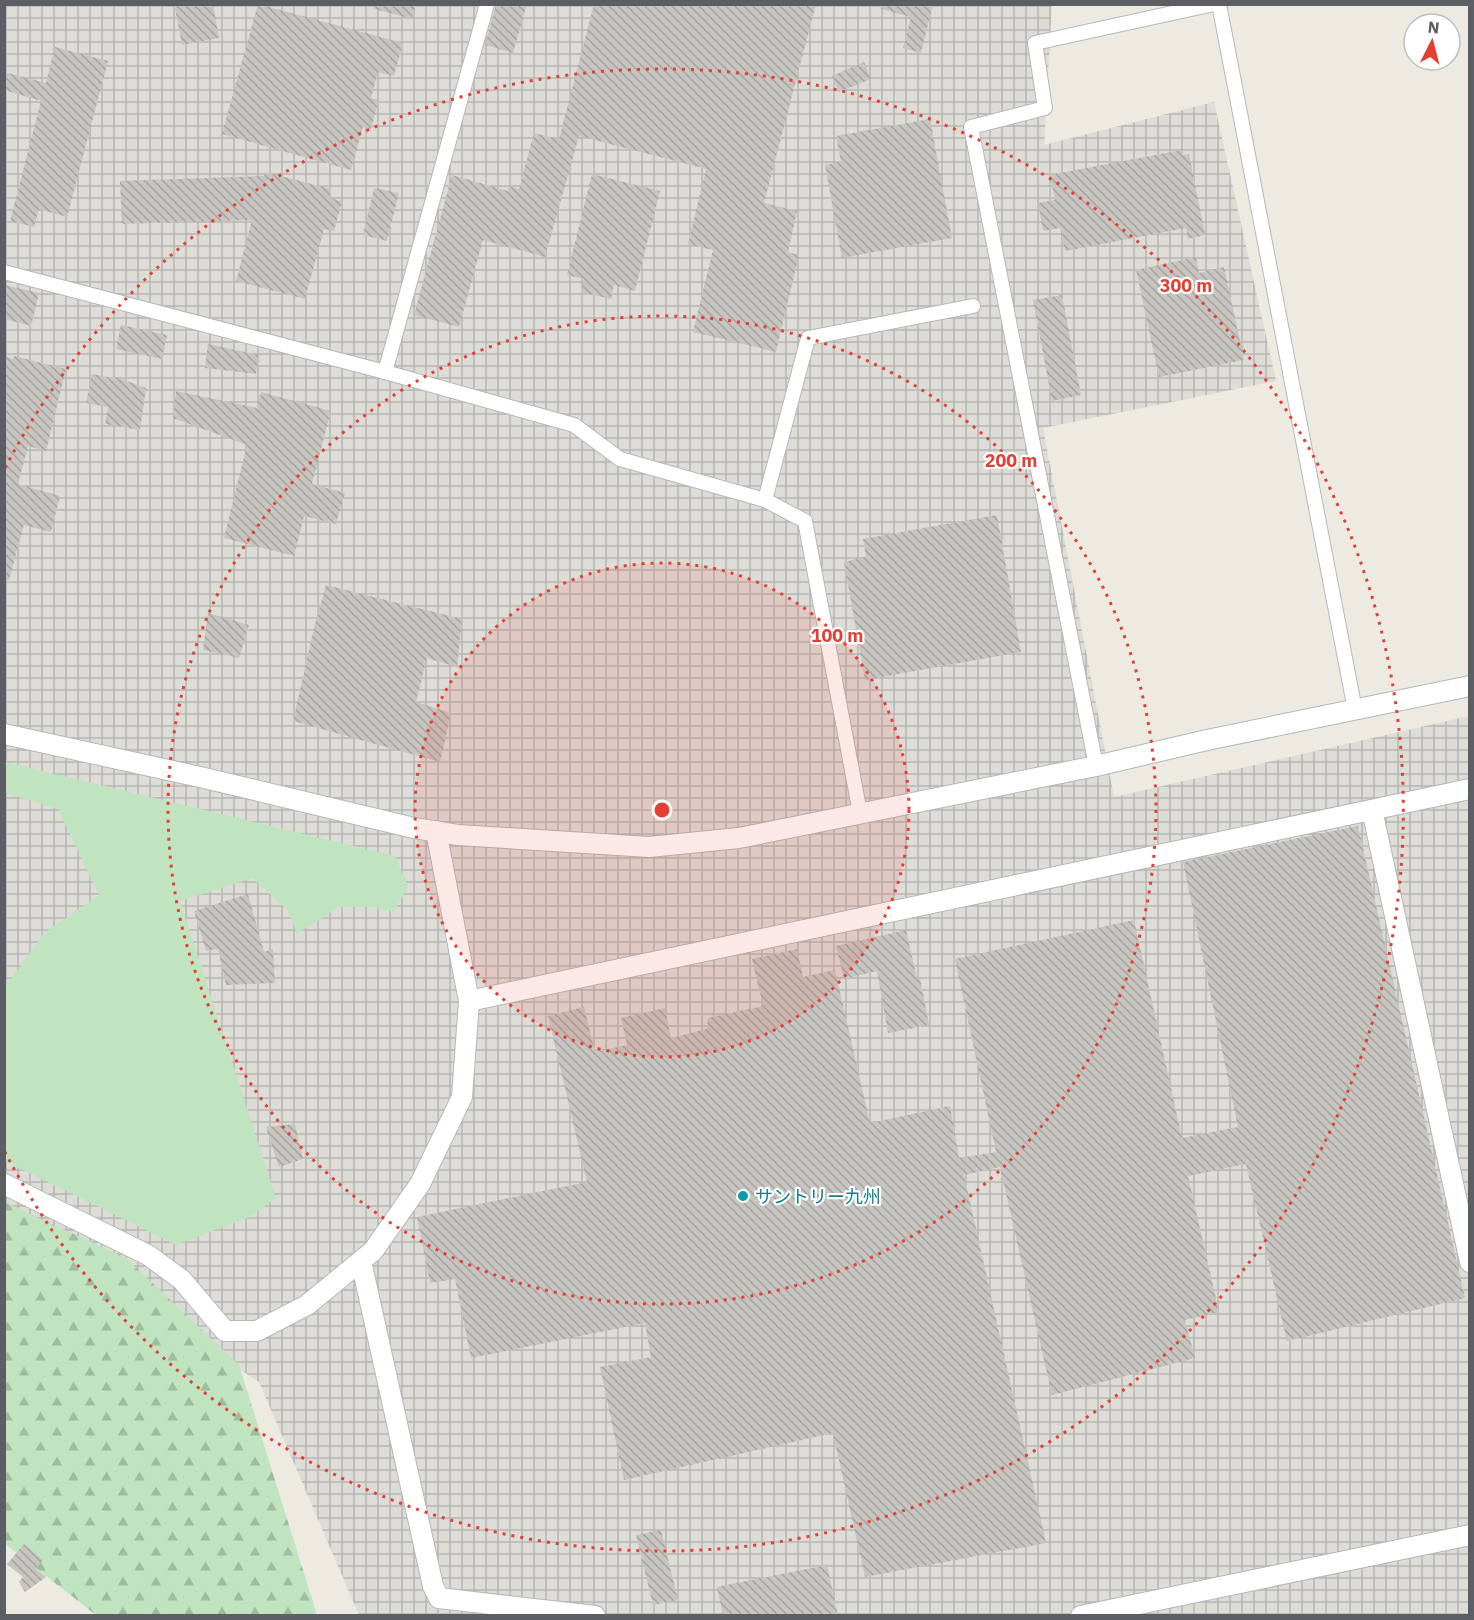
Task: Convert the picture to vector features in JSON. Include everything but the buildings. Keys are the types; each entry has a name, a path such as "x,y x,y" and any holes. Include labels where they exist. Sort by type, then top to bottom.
{"street":[{"path":"385,372 487,4"},
{"path":"1096,766 971,127 1046,108 1035,43 1214,4"},
{"path":"1219,4 1355,710"},
{"path":"4,272 385,372 574,425 620,459 765,500 805,521 860,813"},
{"path":"765,500 808,338 973,306"},
{"path":"4,734 200,777 414,828 470,836 649,847 739,838 1096,766 1207,740 1470,686"},
{"path":"469,1001 1470,789"},
{"path":"1372,810 1470,1262"},
{"path":"4,1184 148,1255 182,1280 225,1331 257,1331 307,1305 361,1262 373,1251 420,1184 462,1097 469,1001 436,831"},
{"path":"361,1262 433,1586 439,1598 595,1616"},
{"path":"1081,1616 1156,1608 1470,1535"}],"shaded area":[{"path":"4,5 1052,5 1044,145 1214,102 1276,381 1043,428 1114,797 1469,716 1469,1615 359,1615 259,1382 5,1217"}],"green space":[{"path":"5,762 395,856 408,886 394,912 372,907 339,907 297,934 288,911 253,878 180,901 276,1198 250,1217 176,1245 5,1161 5,981 11,979 44,933 99,895 58,809 5,793"},
{"path":"4,1202 126,1258 239,1365 317,1615 96,1615 5,1544"}],"place":[{"name":"サントリー九州","path":"743,1196"}]}
